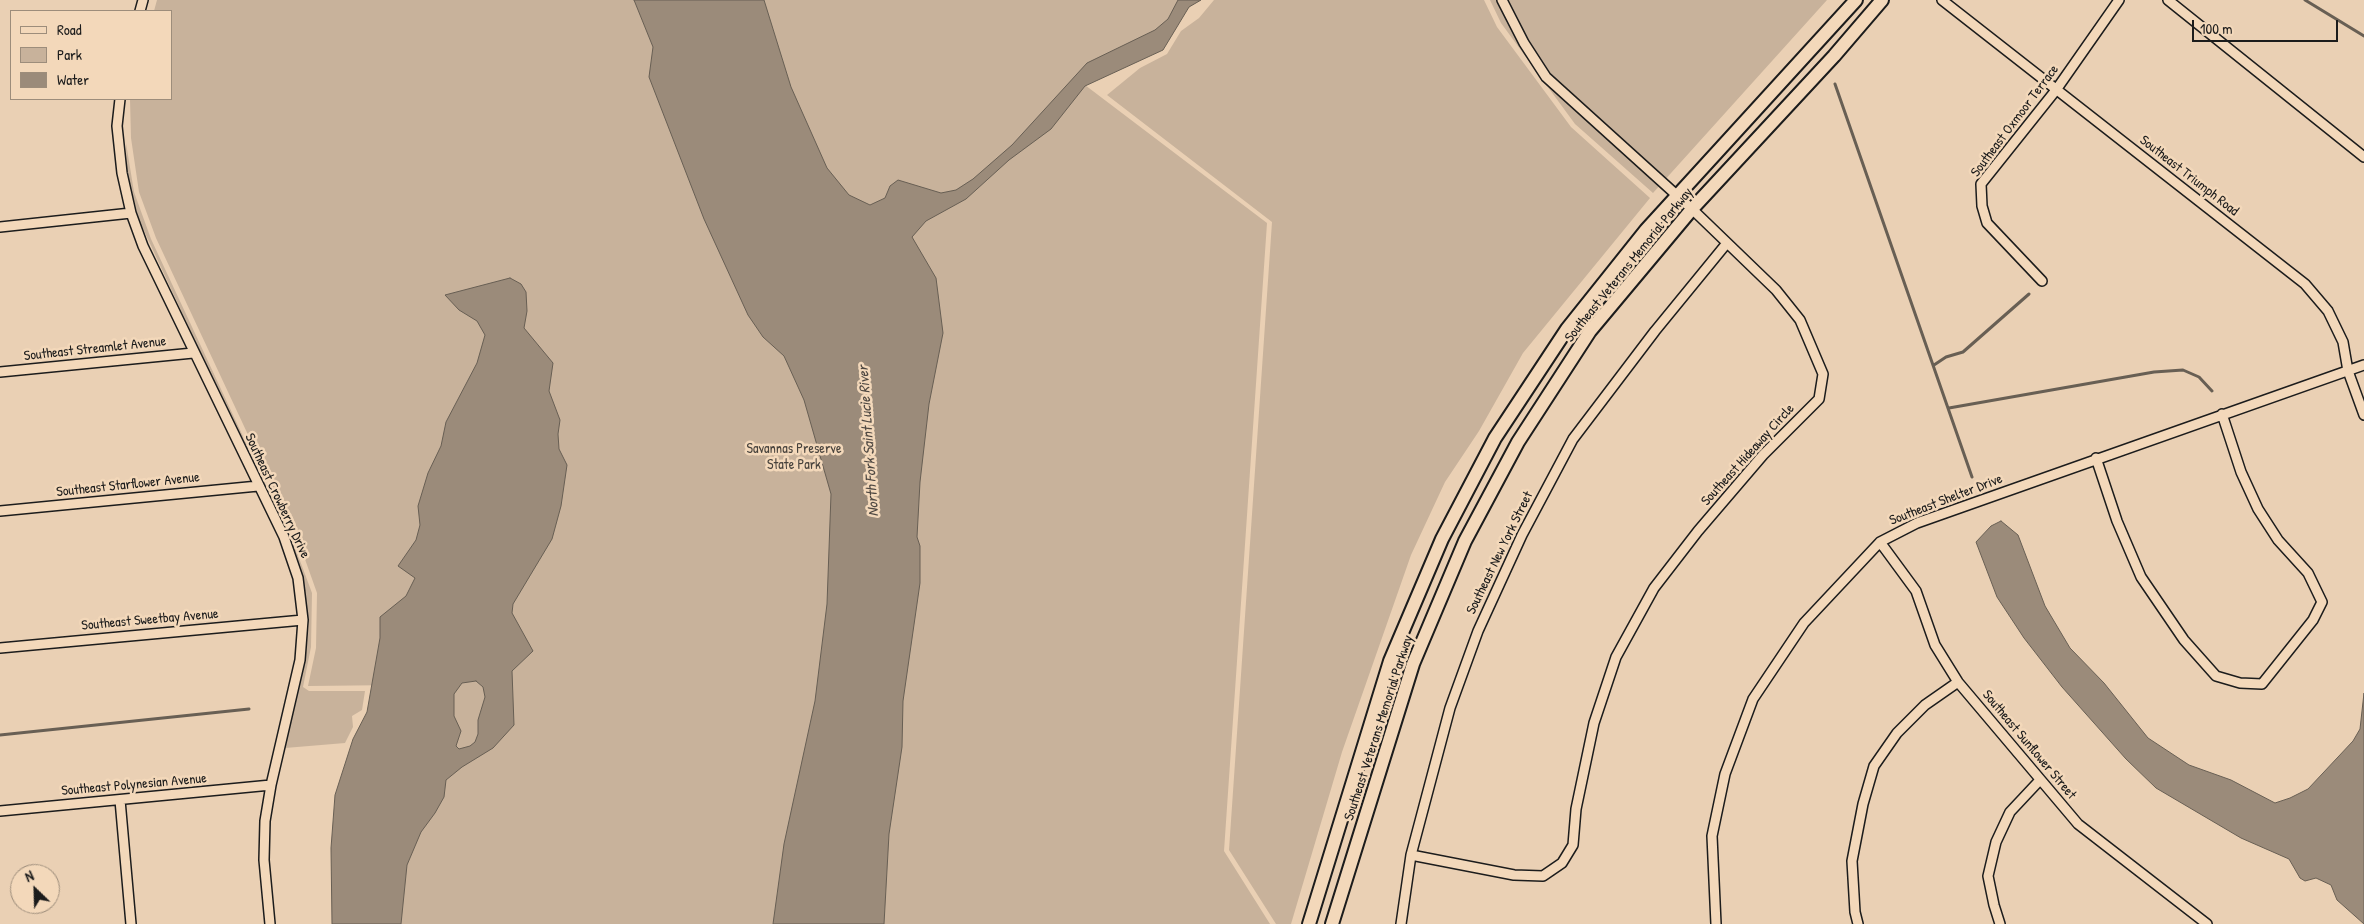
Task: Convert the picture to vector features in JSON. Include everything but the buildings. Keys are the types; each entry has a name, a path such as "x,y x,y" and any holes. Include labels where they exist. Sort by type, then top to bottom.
{"main road":[{"name":"Southeast Veterans Memorial Parkway","path":"1309,924 1390,661 1442,539 1495,438 1567,329 1646,230 1856,0"},
{"name":"Southeast Veterans Memorial Parkway","path":"1332,924 1413,664 1465,541 1518,442 1590,331 1692,209 1834,56 1882,0"}],"street":[{"name":"Southeast Hideaway Circle","path":"1411,855 1514,874 1543,876 1562,863 1573,845 1576,809 1594,723 1616,657 1654,588 1698,531 1763,456 1818,399 1823,374 1800,320 1776,290 1692,209 1546,77 1524,43 1502,0"},
{"name":"Southeast Triumph Road","path":"1942,0 1954,4 2056,90 2305,284 2328,311 2343,342 2348,370 2364,415"},
{"name":"Southeast Oxmoor Terrace","path":"2042,281 1987,223 1982,206 1981,184 2056,90 2119,0"},
{"path":"2168,0 2364,157"},
{"name":"Southeast Crowberry Drive","path":"120,100 117,126 122,173 131,213 143,246 193,353 284,537 298,578 304,620 300,660 270,785 265,821 264,860 270,924"},
{"path":"0,227 131,213"},
{"name":"Southeast New York Street","path":"1401,924 1411,855 1450,708 1478,631 1522,535 1574,439 1655,331 1727,243"},
{"name":"Southeast Streamlet Avenue","path":"0,372 193,353"},
{"name":"Southeast Shelter Drive","path":"1716,924 1712,836 1725,774 1753,700 1804,623 1880,542 1918,523 2096,458 2364,365"},
{"path":"2096,458 2117,522 2142,577 2184,640 2216,676 2240,683 2262,684 2313,620 2322,602 2308,573 2278,540 2258,509 2241,472 2222,414"},
{"name":"Southeast Starflower Avenue","path":"0,511 258,486"},
{"name":"Southeast Sunflower Street","path":"1880,542 1916,591 1935,645 1958,682 2040,780 2078,824 2207,924"},
{"name":"Southeast Sweetbay Avenue","path":"0,648 304,620"},
{"path":"1858,924 1852,861 1863,804 1874,766 1897,733 1925,705 1958,682"},
{"path":"2000,924 1988,876 1996,842 2010,812 2040,780"},
{"name":"Southeast Polynesian Avenue","path":"0,811 270,785"},
{"path":"120,800 131,924"}],"green space":[{"name":"Savannas Preserve State Park","path":"157,0 1197,0 1152,38 1081,82 1267,223 1224,851 1270,924 376,924 399,685 308,686 316,648 317,593 301,548 156,238 139,192 131,138 130,100 172,100 172,10 154,10"},
{"path":"1214,0 1484,0 1497,27 1571,127 1650,198 1523,353 1479,431 1445,482 1411,555 1342,752 1291,924 1276,924 1229,850 1272,222 1107,95 1140,68 1167,54 1181,31 1199,18"},
{"path":"1490,0 1827,0 1653,193 1575,124 1501,23"},
{"path":"126,143 134,192 151,239 296,550 312,593 311,647 303,687 309,691 365,691 362,710 352,716 353,727 345,743 285,748 305,662 309,625 303,576 288,536 263,480 237,431 139,220 127,172"}],"water":[{"name":"North Fork Saint Lucie River","path":"634,0 764,0 791,87 827,168 849,195 870,205 885,198 890,186 898,180 941,193 956,190 973,179 1012,145 1087,63 1155,30 1168,19 1178,0 1201,0 1189,7 1163,50 1085,86 1051,129 1009,160 966,199 926,221 912,237 936,278 943,333 929,404 920,482 917,537 920,546 920,583 903,701 902,747 889,834 884,924 773,924 784,844 815,701 827,604 831,494 804,400 784,356 763,337 748,315 704,219 649,77 653,47"},
{"path":"510,278 521,284 526,292 527,311 524,328 553,363 549,391 560,420 558,434 559,449 567,465 561,506 552,539 513,604 512,613 533,651 512,671 514,725 493,748 462,767 446,780 444,797 421,832 407,865 401,924 332,924 331,848 335,795 353,739 367,712 380,638 380,617 406,596 415,578 398,566 416,540 420,525 418,506 428,473 441,446 446,422 477,363 485,335 477,321 459,310 445,295","holes":["476,681 483,687 485,697 478,720 478,734 475,742 470,746 459,749 456,746 461,731 454,716 454,694 462,683"]},
{"path":"2001,521 2018,535 2045,606 2070,648 2104,683 2148,738 2189,765 2231,780 2275,803 2290,798 2308,789 2353,741 2360,729 2364,693 2364,924 2337,900 2331,885 2316,878 2305,881 2300,878 2289,859 2241,838 2156,788 2126,759 2062,687 2024,638 1997,597 1976,542 1991,526"}],"waterway":[{"path":"2305,0 2364,36"},
{"path":"1835,84 1972,477"},
{"path":"1934,365 1946,357 1963,352 2029,294"},
{"path":"1949,408 2154,372 2183,370 2199,377 2212,391"},
{"path":"0,735 249,709"}]}
